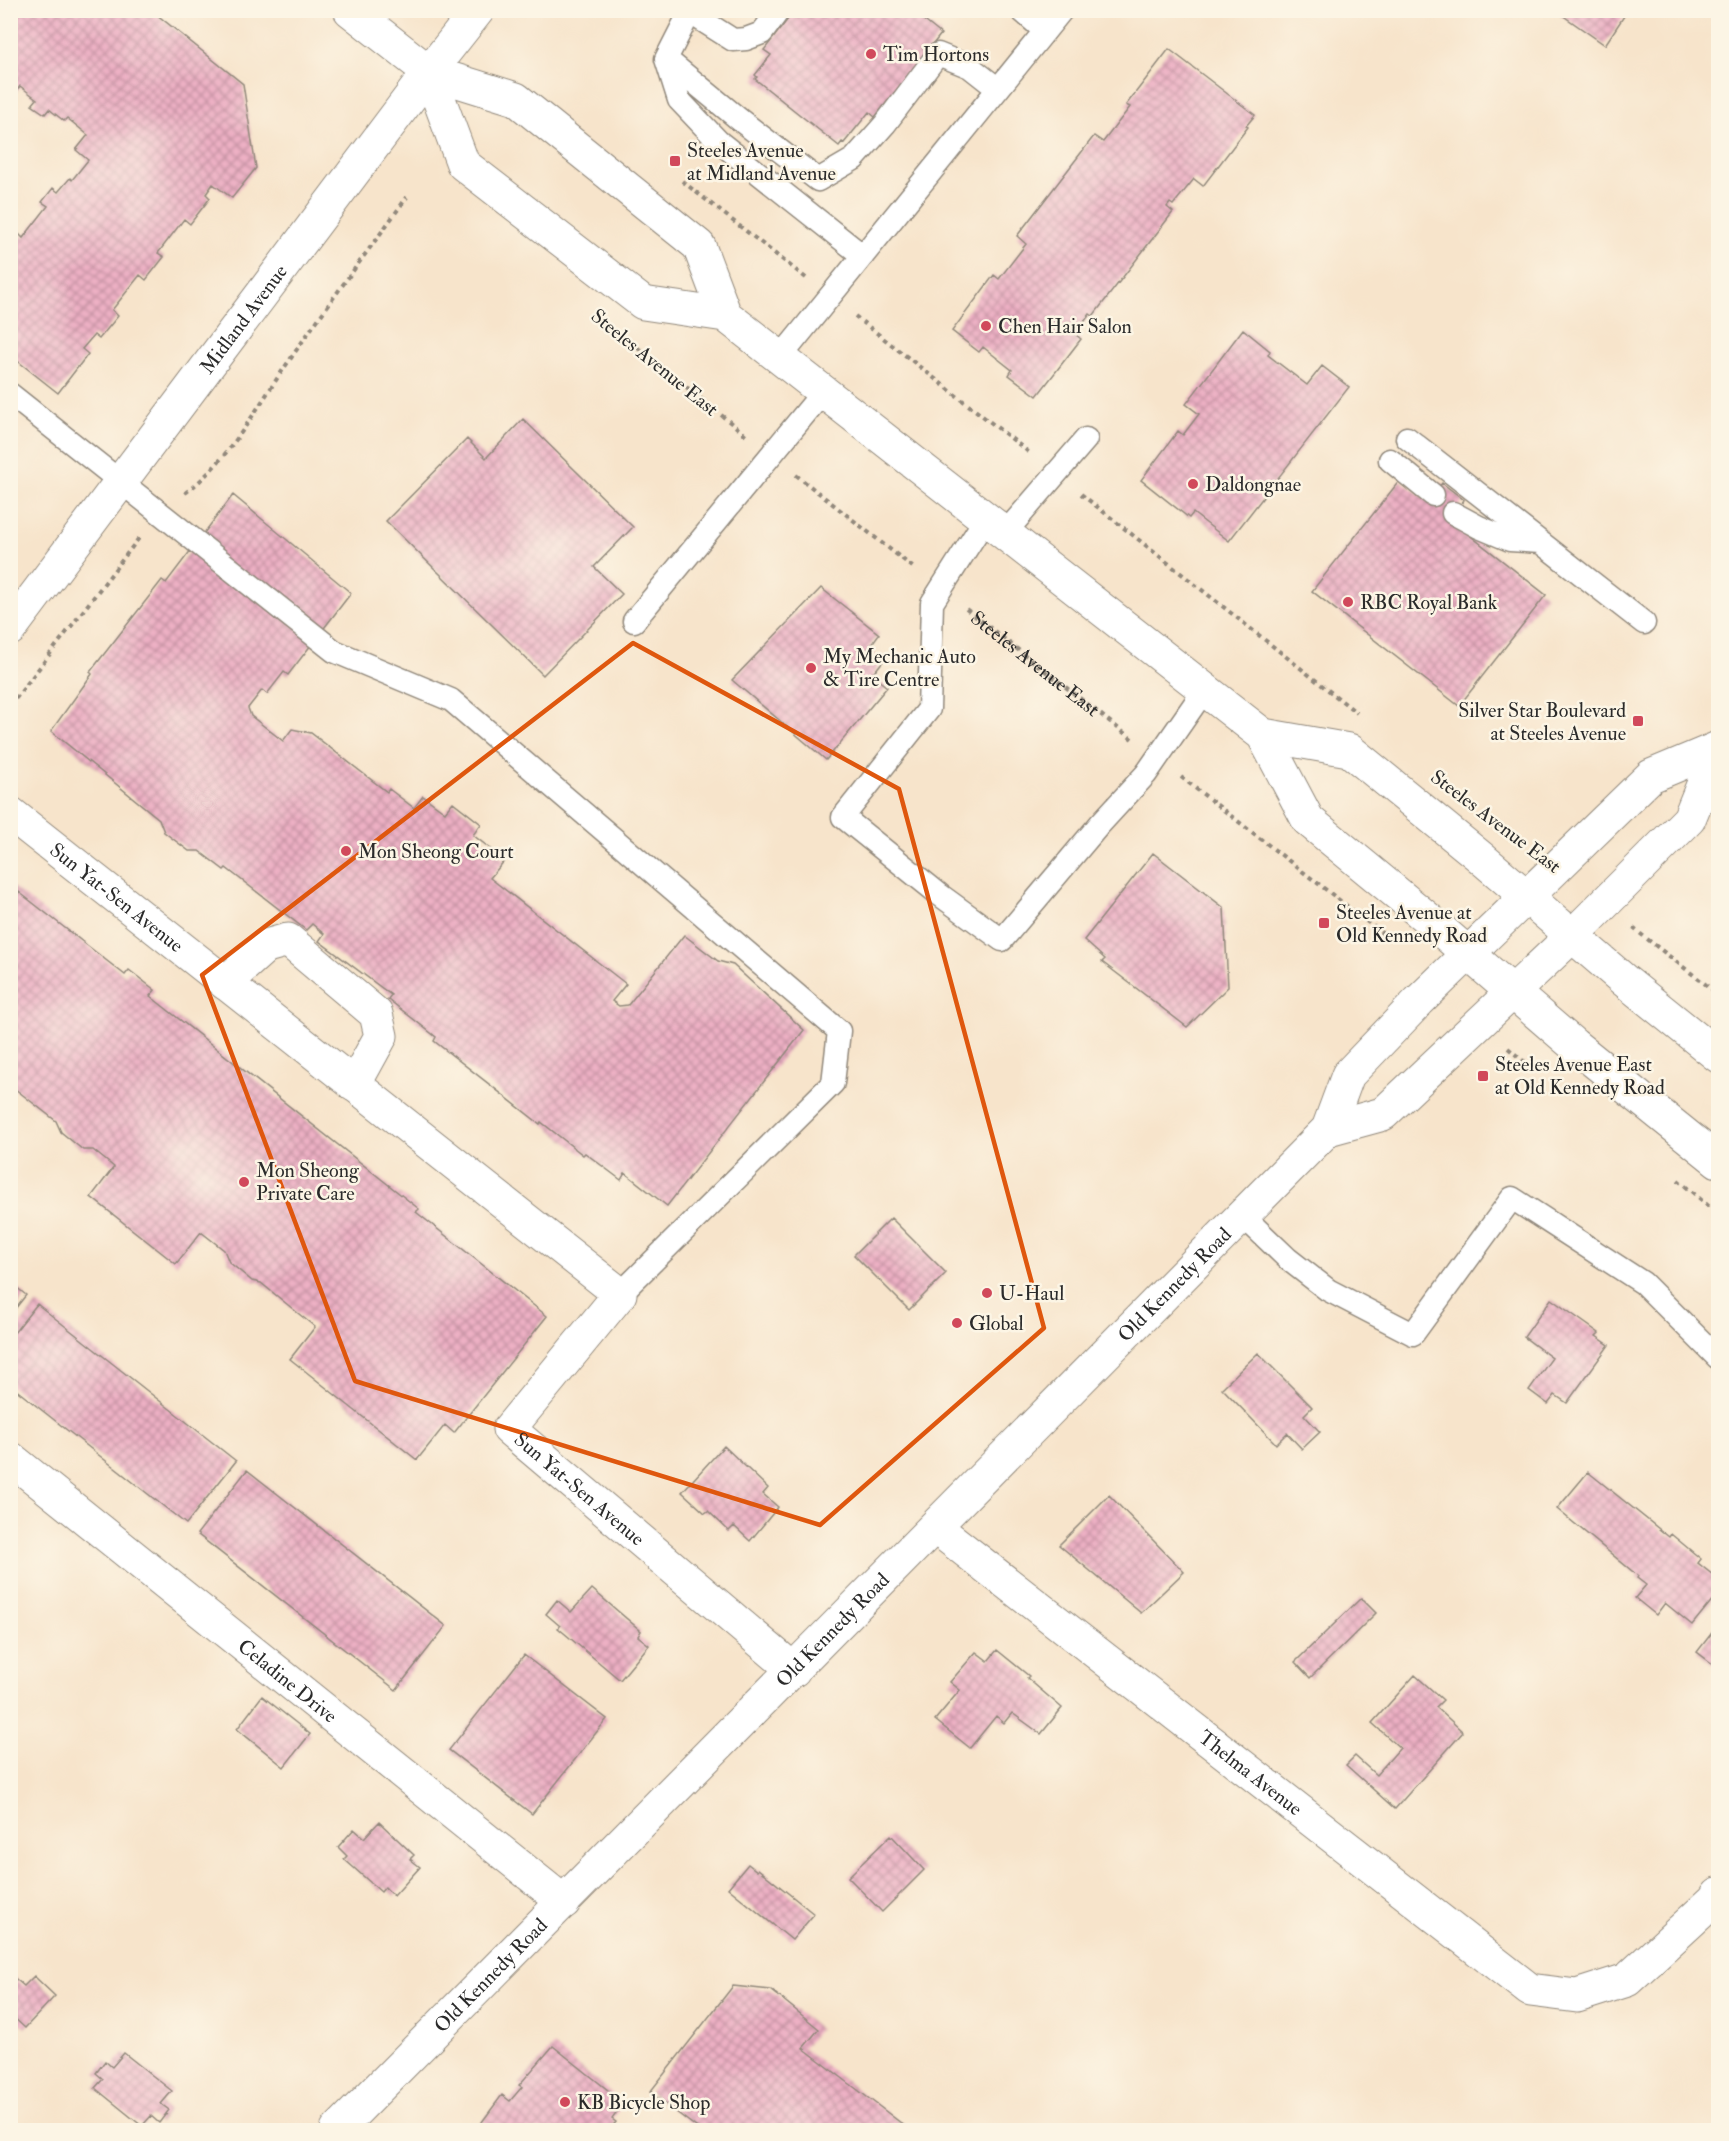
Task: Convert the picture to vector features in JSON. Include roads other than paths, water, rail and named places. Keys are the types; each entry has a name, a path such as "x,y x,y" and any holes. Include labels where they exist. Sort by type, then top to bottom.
{"street":[{"path":"350,10 429,72 516,99 699,246 725,315"},
{"name":"Midland Avenue","path":"10,629 478,10"},
{"name":"Steeles Avenue East","path":"429,72 463,164 643,303 725,315 1263,735 1308,820 1574,1045 1719,1161"},
{"name":"Steeles Avenue East","path":"1263,735 1349,750 1625,981 1719,1056"},
{"path":"1328,1129 1383,1114 1572,936 1689,819 1718,748"},
{"name":"Old Kennedy Road","path":"337,2130 1328,1129 1348,1075 1419,1001 1651,776 1718,748"},
{"name":"Sun Yat-Sen Avenue","path":"10,813 620,1294 509,1429 794,1670"},
{"path":"225,983 266,946 288,940 376,1014 381,1036 354,1085"},
{"name":"Celadine Drive","path":"10,1458 564,1902"},
{"name":"Thelma Avenue","path":"935,1527 1530,1990 1577,1996 1627,1980 1719,1894"}],"lane":[{"path":"779,10 762,33 746,39 733,40 690,11 666,59 679,100 718,141 863,256"},
{"path":"1021,10 1045,31"},
{"path":"780,358 1062,10"},
{"path":"666,59 818,180 854,159 885,124 938,54 970,67 998,89"},
{"path":"634,621 732,500 772,456 824,392"},
{"path":"10,394 334,651 451,700 839,1031 833,1083 620,1294"},
{"path":"1407,438 1644,623"},
{"path":"1086,439 1056,474 995,526 941,589 932,603 929,709 843,817 940,895 1002,940 1100,824 1146,774 1205,689"},
{"path":"1390,460 1433,495"},
{"path":"1453,513 1510,540 1540,542"},
{"path":"1244,1216 1288,1259 1328,1290 1413,1334 1512,1198 1643,1283 1719,1358"}],"place":[{"name":"Tim Hortons","path":"871,54"},
{"name":"Steeles Avenue at Midland Avenue","path":"675,161"},
{"name":"Chen Hair Salon","path":"986,326"},
{"name":"Daldongnae","path":"1193,484"},
{"name":"RBC Royal Bank","path":"1348,602"},
{"name":"My Mechanic Auto & Tire Centre","path":"811,668"},
{"name":"Silver Star Boulevard at Steeles Avenue","path":"1638,721"},
{"name":"Mon Sheong Court","path":"346,851"},
{"name":"Steeles Avenue at Old Kennedy Road","path":"1324,923"},
{"name":"Steeles Avenue East at Old Kennedy Road","path":"1483,1076"},
{"name":"Mon Sheong Private Care","path":"244,1182"},
{"name":"U-Haul","path":"987,1293"},
{"name":"Global","path":"957,1323"},
{"name":"KB Bicycle Shop","path":"565,2102"}]}
